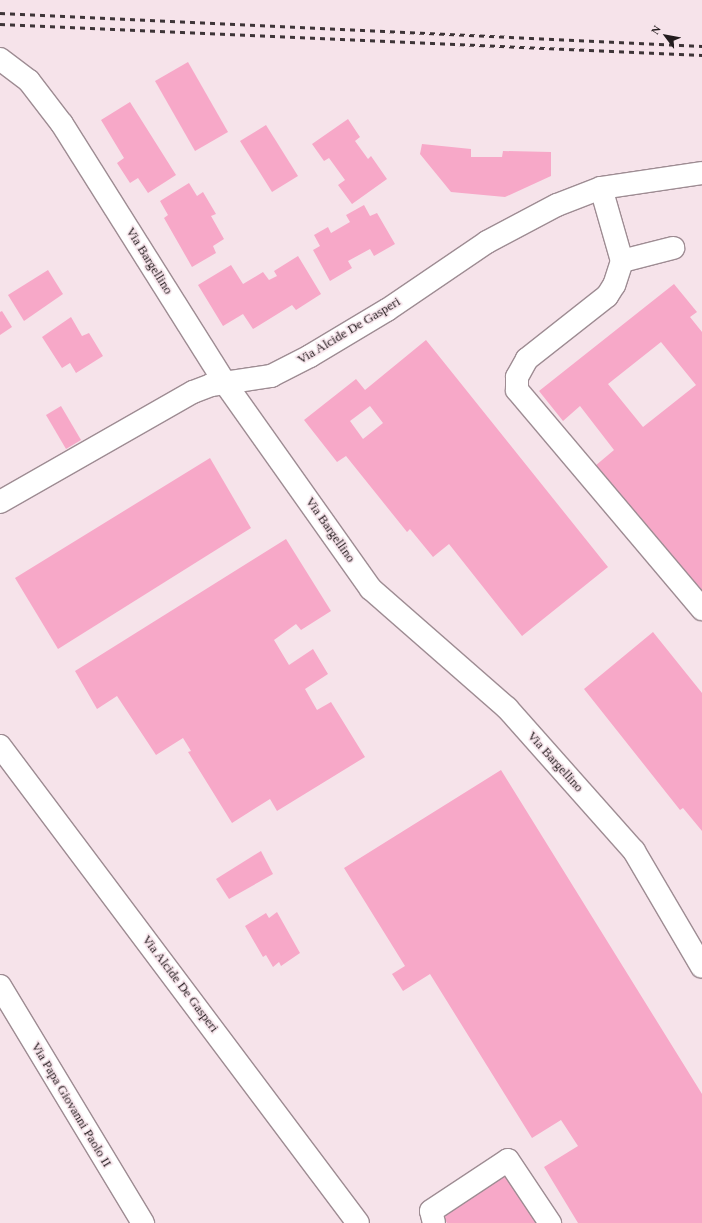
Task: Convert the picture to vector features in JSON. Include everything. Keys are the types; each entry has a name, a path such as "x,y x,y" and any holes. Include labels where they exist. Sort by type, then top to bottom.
{"street":[{"name":"Via Bargellino","path":"0,59 29,81 62,124 225,383 371,589 507,708 634,851 702,966"},
{"name":"Via Alcide De Gasperi","path":"0,502 193,392 225,383 271,376 310,356 387,310 499,235 557,205 601,188 702,173"},
{"path":"601,188 622,261 614,284 607,296 527,360 517,377 517,390 666,564 702,609"},
{"path":"622,261 674,248"},
{"name":"Via Alcide De Gasperi","path":"0,746 358,1223"},
{"name":"Via Papa Giovanni Paolo II","path":"0,986 143,1223"},
{"path":"434,1223 431,1211 508,1160 550,1223"}],"building":[{"path":"188,62 228,132 195,151 155,81"},
{"path":"130,102 176,175 148,193 138,178 130,183 117,163 124,158 101,120"},
{"path":"348,119 360,137 355,141 368,159 371,156 387,179 352,204 338,185 345,180 329,158 324,161 312,144"},
{"path":"266,125 298,176 272,192 240,141"},
{"path":"422,144 471,149 471,157 502,157 503,151 551,152 551,176 505,197 451,192 420,154"},
{"path":"189,183 197,196 203,192 216,214 211,216 224,239 213,246 216,253 192,267 164,218 168,215 160,201"},
{"path":"364,205 370,216 377,213 395,244 374,256 370,249 348,261 352,268 330,281 313,250 320,246 314,235 328,227 331,233 350,222 346,215"},
{"path":"298,256 321,294 296,310 292,305 253,329 243,314 223,326 198,285 231,265 243,284 263,272 269,280 277,276 274,271"},
{"path":"48,270 63,294 24,321 8,295"},
{"path":"674,284 697,312 690,317 702,332 702,597 595,466 614,450 580,406 563,421 539,391","holes":["661,342 696,385 643,427 608,384"]},
{"path":"2,311 12,327 0,335 0,312"},
{"path":"71,317 82,336 89,333 103,356 76,373 70,363 62,368 42,337"},
{"path":"426,340 608,567 522,636 449,544 433,557 410,529 407,532 346,456 337,462 304,420 356,379 365,390","holes":["370,406 383,423 363,439 350,421"]},
{"path":"61,406 81,440 66,449 46,415"},
{"path":"210,458 251,528 58,649 15,578"},
{"path":"286,539 331,611 301,630 296,624 274,640 289,665 313,649 328,674 305,689 317,710 331,702 365,757 277,811 270,799 232,823 188,752 191,751 183,738 156,755 117,696 97,709 75,671"},
{"path":"653,632 702,693 702,831 683,808 680,810 584,689"},
{"path":"501,770 702,1094 702,1223 578,1223 544,1167 578,1146 561,1120 532,1138 430,974 403,991 392,974 405,966 344,868"},
{"path":"261,851 273,874 229,899 216,879"},
{"path":"277,912 300,953 281,966 279,962 273,967 266,955 263,957 245,926 266,913 269,918"},
{"path":"503,1169 537,1223 447,1223 439,1210"}],"railway":[{"path":"0,13 702,46"},
{"path":"0,24 702,55"}]}
